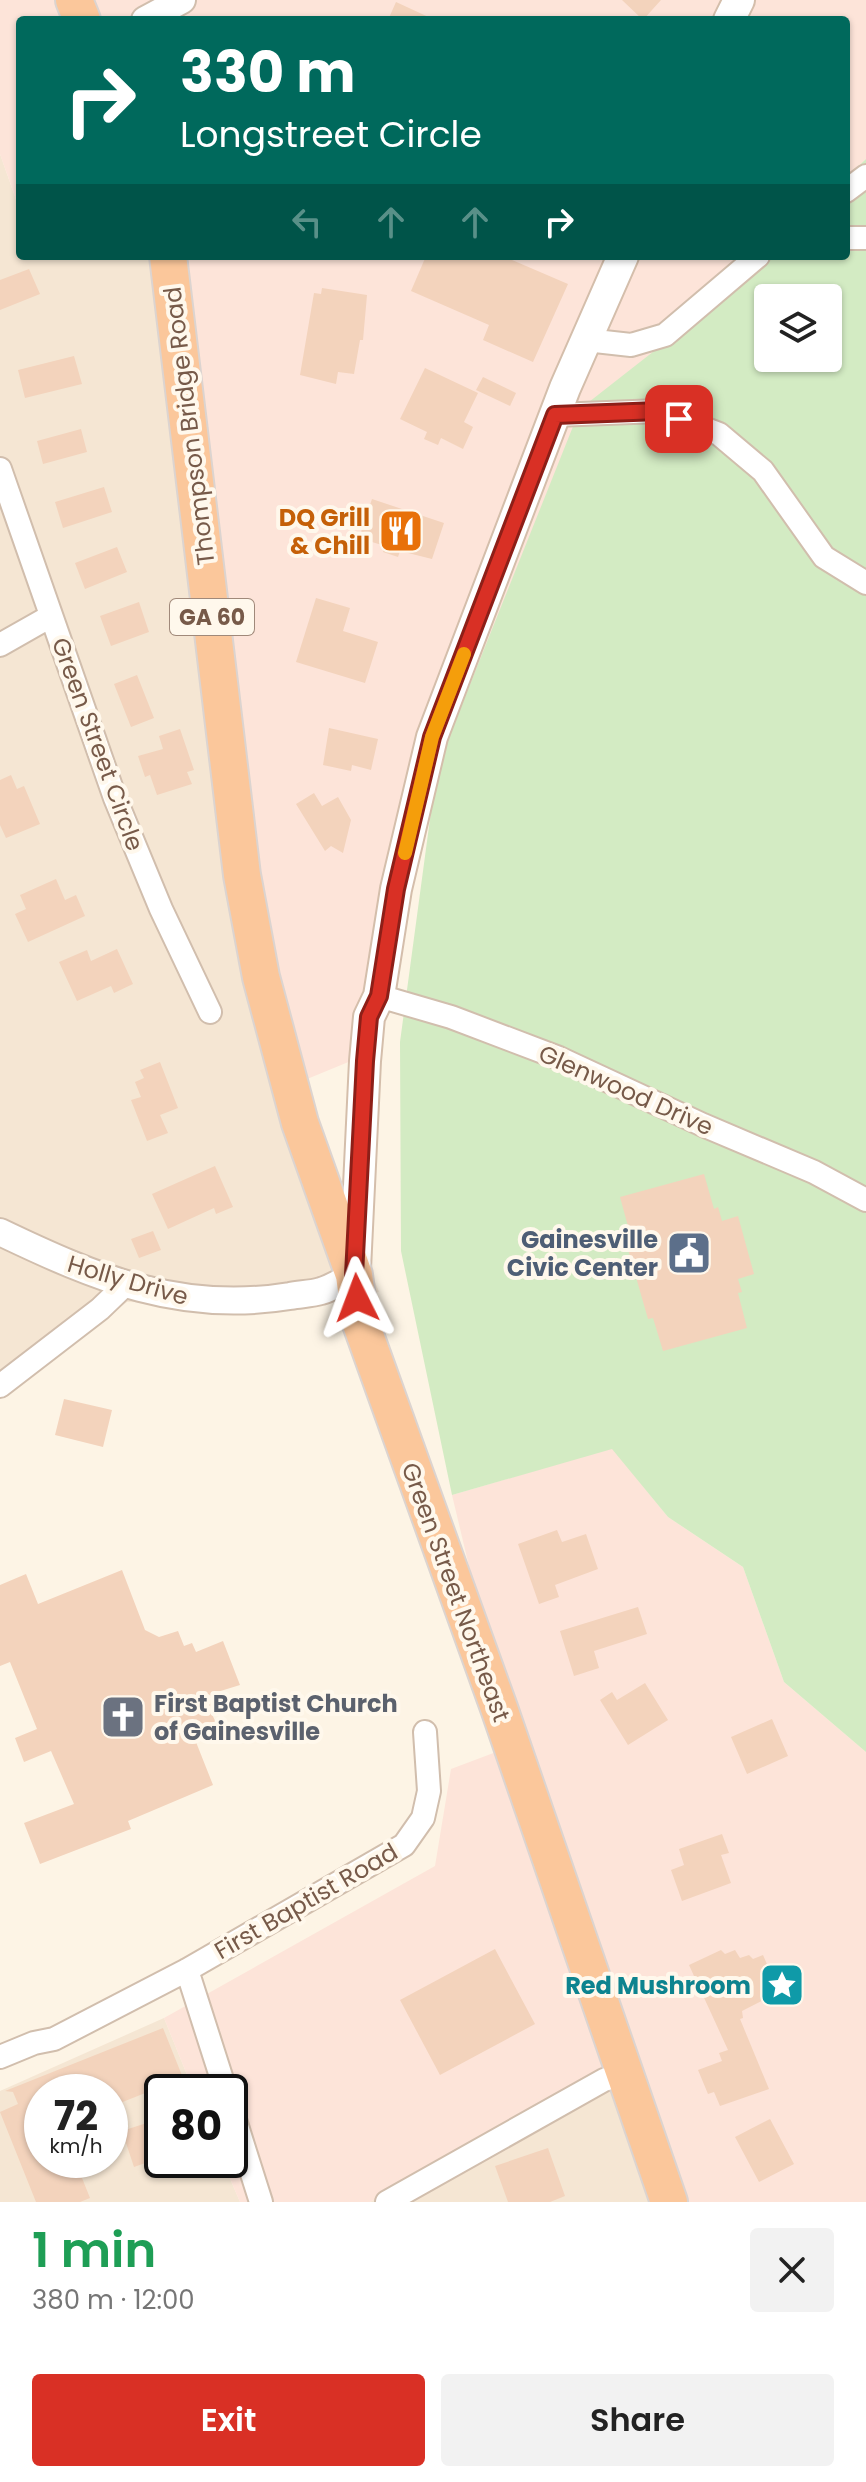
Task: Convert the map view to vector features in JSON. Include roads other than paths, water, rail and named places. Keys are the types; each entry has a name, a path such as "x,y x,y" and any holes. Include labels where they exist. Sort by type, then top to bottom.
{"highway":[{"name":"Thompson Bridge Road","path":"168,260 242,875 261,977"},
{"name":"Green Street Northeast","path":"261,977 300,1123 354,1275 360,1321 669,2202"}],"main road":[{"path":"354,1275 369,1017 379,996 396,889 432,737 555,415 621,260"}],"street":[{"path":"152,16 182,0"},
{"path":"586,340 631,345 665,335 753,260"},
{"path":"555,415 659,411 719,434 763,471 824,557 866,583"},
{"name":"Green Street Circle","path":"0,469 115,798 161,909 210,1012"},
{"path":"0,645 51,616"},
{"name":"Glenwood Drive","path":"379,996 451,1017 559,1058 814,1172 866,1200"},
{"name":"Holly Drive","path":"0,1232 68,1264 126,1284 182,1298 236,1302 322,1291 354,1275"},
{"path":"0,1386 100,1309 126,1284"},
{"name":"First Baptist Road","path":"0,2057 34,2043 54,2039 187,1970 404,1845 423,1818 429,1791 425,1732"},
{"path":"187,1970 220,2074"},
{"path":"387,2202 604,2080 625,2073"},
{"path":"248,2161 261,2202"}],"place":[{"name":"DQ Grill & Chill","path":"401,531"},
{"name":"Gainesville Civic Center","path":"689,1253"},
{"name":"First Baptist Church of Gainesville","path":"123,1717"},
{"name":"Red Mushroom","path":"782,1985"}]}
